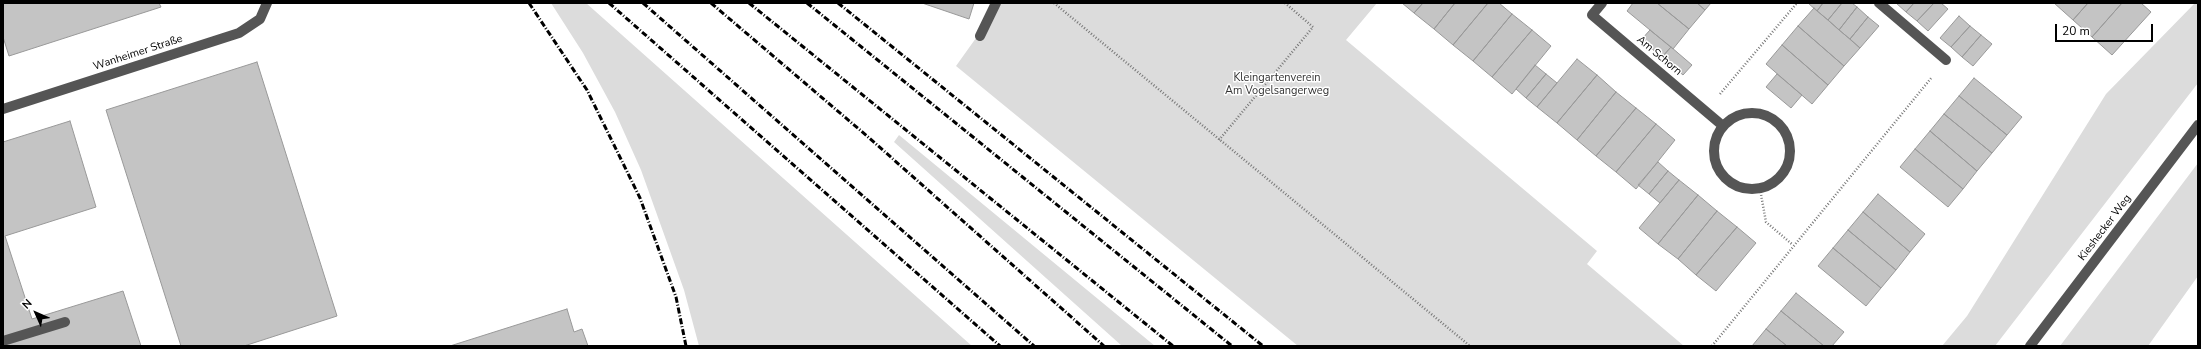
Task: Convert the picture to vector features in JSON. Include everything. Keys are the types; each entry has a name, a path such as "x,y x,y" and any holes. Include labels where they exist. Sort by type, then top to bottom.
{"street":[{"name":"Wanheimer Straße","path":"3,108 239,33 260,19 267,3"},
{"path":"980,36 996,3"},
{"name":"Am Schorn","path":"1602,3 1592,15 1723,126"},
{"path":"1879,3 1946,60"},
{"path":"1752,113 1769,117 1783,128 1790,147 1789,161 1779,179 1760,189 1749,190 1734,186 1724,178 1716,165 1713,151 1715,141 1723,126 1741,114 1752,113"},
{"name":"Kieshecker Weg","path":"2030,346 2198,125"},
{"path":"3,341 65,322"}],"path":[{"path":"1054,3 1470,346"},
{"path":"1219,140 1314,27 1285,3"},
{"path":"1705,111 1797,3"},
{"path":"1712,346 1793,245 1946,60"},
{"path":"1760,189 1766,222 1793,245"}],"green space":[{"path":"551,3 586,3 972,346 699,346 684,290 641,170 615,112 583,53"},
{"name":"Kleingartenverein Am Vogelsangerweg","path":"1001,3 1377,3 1346,40 1597,251 1587,264 1684,346 1298,346 956,66"},
{"path":"2195,3 2198,3 2198,83 1995,346 1942,346 1967,316 2106,94"},
{"path":"899,135 1155,346 1122,346 894,142"},
{"path":"2198,163 2198,276 2148,346 2060,346"}],"building":[{"path":"3,3 159,3 161,7 9,56 3,37"},
{"path":"922,3 974,3 969,19"},
{"path":"1402,3 1423,3 1414,13"},
{"path":"1423,3 1455,3 1434,29 1414,13"},
{"path":"1455,3 1488,3 1453,45 1434,29"},
{"path":"1488,3 1499,3 1512,14 1473,61 1453,45"},
{"path":"1633,3 1657,3 1689,29 1673,49 1627,11"},
{"path":"1657,3 1697,3 1705,10 1689,29"},
{"path":"1697,3 1711,3 1705,10"},
{"path":"1808,3 1823,3 1817,11"},
{"path":"1823,3 1842,3 1828,20 1817,11"},
{"path":"1842,3 1852,3 1857,7 1839,30 1828,20"},
{"path":"1896,3 1914,3 1906,12"},
{"path":"1914,3 1934,3 1917,21 1906,12"},
{"path":"1934,3 1941,3 1948,9 1928,31 1917,21"},
{"path":"2054,3 2088,3 2073,20"},
{"path":"2088,3 2122,3 2092,37 2073,20"},
{"path":"2122,3 2141,3 2151,12 2112,55 2092,37"},
{"path":"1857,7 1868,17 1850,39 1839,30"},
{"path":"1814,8 1860,48 1844,66 1798,26"},
{"path":"1512,14 1532,30 1492,77 1473,61"},
{"path":"1959,16 1970,26 1951,47 1940,38"},
{"path":"1868,17 1879,26 1860,48 1850,39"},
{"path":"1798,26 1844,66 1828,85 1782,45"},
{"path":"1970,26 1981,35 1962,57 1951,47"},
{"path":"1532,30 1551,46 1512,94 1492,77"},
{"path":"1650,30 1671,47 1662,57 1641,40"},
{"path":"1981,35 1992,44 1973,66 1962,57"},
{"path":"1782,45 1828,85 1812,104 1766,64"},
{"path":"1671,47 1692,65 1683,75 1662,57"},
{"path":"1577,59 1597,75 1557,123 1537,107"},
{"path":"257,62 337,316 244,346 181,346 106,110"},
{"path":"1535,65 1546,74 1526,98 1516,89"},
{"path":"1546,74 1557,83 1537,107 1526,98"},
{"path":"1777,74 1802,95 1791,108 1766,87"},
{"path":"1597,75 1616,92 1577,140 1557,123"},
{"path":"1974,78 2022,117 2007,135 1959,96"},
{"path":"1616,92 1636,108 1596,156 1577,140"},
{"path":"1959,96 2007,135 1992,153 1944,114"},
{"path":"1636,108 1656,124 1616,172 1596,156"},
{"path":"1944,114 1992,153 1977,171 1930,131"},
{"path":"70,121 96,207 5,236 32,319 123,291 141,346 3,346 3,142"},
{"path":"1656,124 1675,140 1636,189 1616,172"},
{"path":"1930,131 1977,171 1963,189 1915,149"},
{"path":"1915,149 1963,189 1948,207 1900,167"},
{"path":"1658,162 1668,171 1649,194 1638,185"},
{"path":"1668,171 1679,180 1660,203 1649,194"},
{"path":"1679,180 1698,195 1658,244 1639,228"},
{"path":"1878,194 1925,234 1910,252 1863,212"},
{"path":"1698,195 1717,211 1678,259 1658,244"},
{"path":"1717,211 1737,227 1696,275 1678,259"},
{"path":"1863,212 1910,252 1896,270 1848,230"},
{"path":"1737,227 1756,243 1716,291 1696,275"},
{"path":"1848,230 1896,270 1881,288 1833,248"},
{"path":"1833,248 1881,288 1866,306 1818,266"},
{"path":"1796,293 1844,332 1832,346 1824,346 1781,311"},
{"path":"567,309 574,332 582,329 588,346 450,346"},
{"path":"1781,311 1824,346 1787,346 1766,329"},
{"path":"1766,329 1787,346 1752,346"}],"railway":[{"path":"529,3 587,90 640,198 676,297 686,346"},
{"path":"609,3 1000,346"},
{"path":"643,3 1034,346"},
{"path":"711,3 867,136 1104,346"},
{"path":"749,3 1173,346"},
{"path":"807,3 1232,346"},
{"path":"838,3 1263,346"}]}
